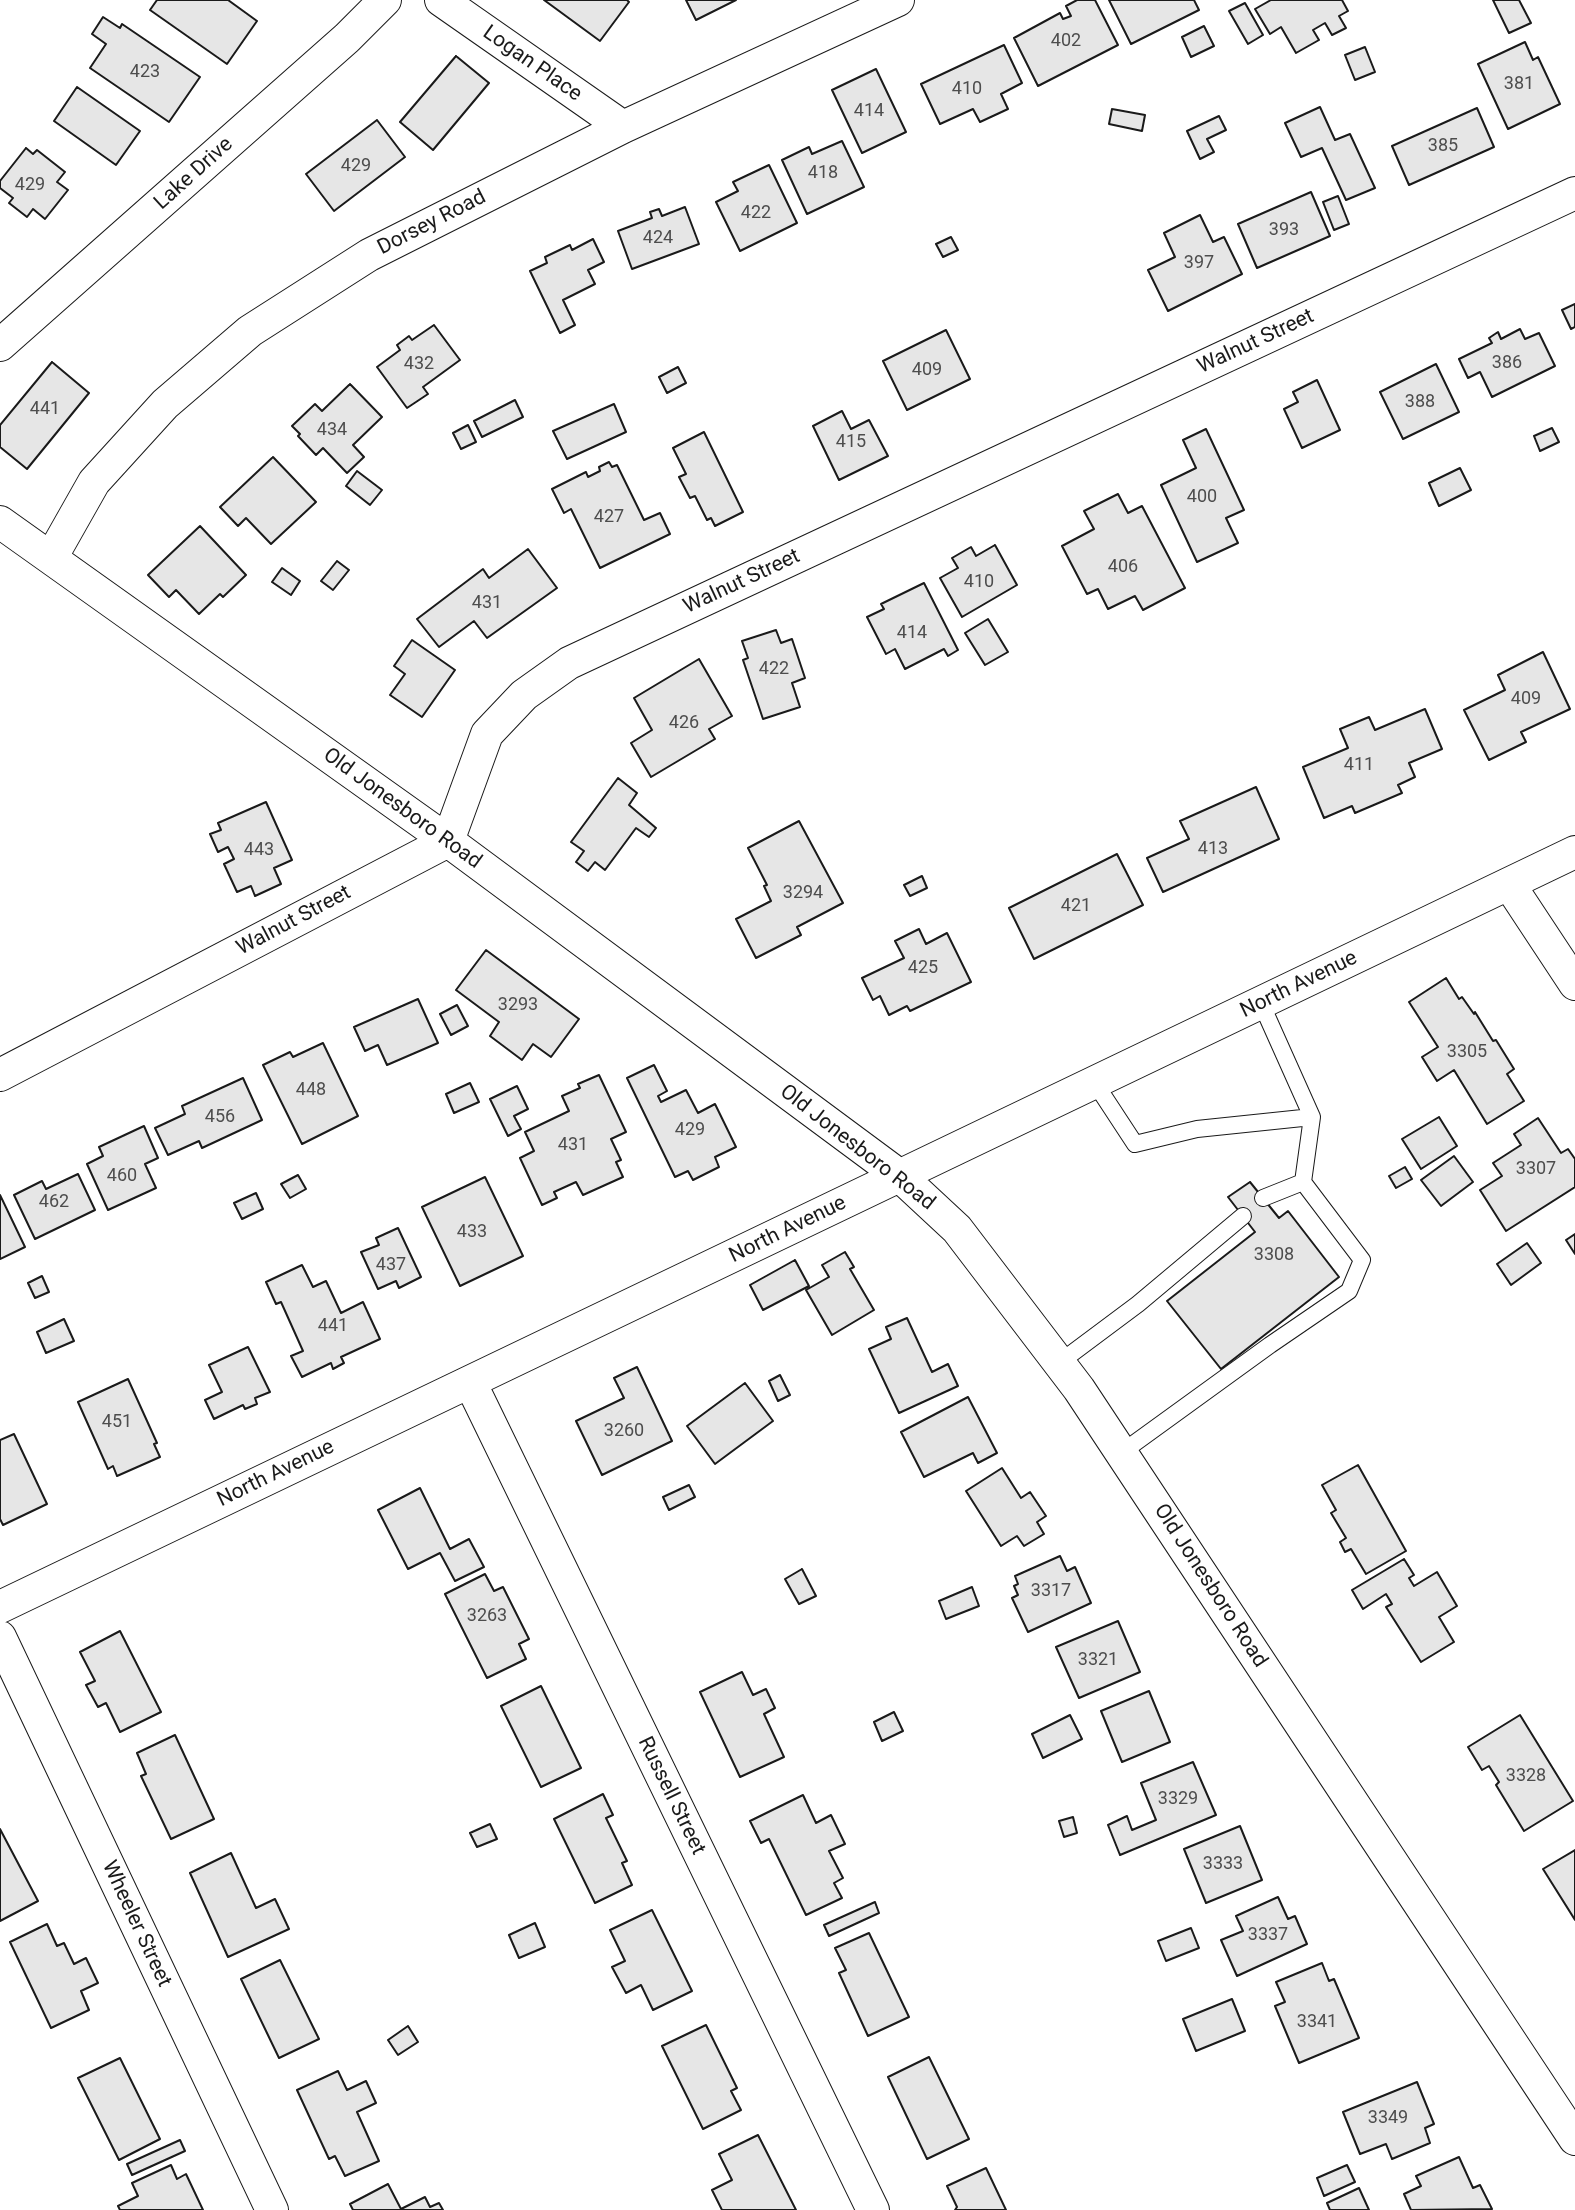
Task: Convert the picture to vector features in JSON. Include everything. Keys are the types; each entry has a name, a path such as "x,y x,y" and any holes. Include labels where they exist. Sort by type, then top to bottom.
{"street":[{"name":"Lake Drive","path":"0,345 337,47 385,0"},
{"name":"Logan Place","path":"440,0 623,127"},
{"name":"Dorsey Road","path":"51,558 94,482 165,404 250,331 369,255 623,127 898,0"},
{"name":"Walnut Street","path":"0,1075 448,841 486,734 524,695 569,663 1575,193"},
{"name":"Old Jonesboro Road","path":"0,522 448,841 900,1176 957,1229 1059,1363 1121,1453 1575,2139"},
{"name":"North Avenue","path":"0,1606 1575,852"},
{"path":"1509,884 1575,984"},
{"name":"Russell Street","path":"470,1382 873,2210"},
{"name":"Wheeler Street","path":"0,1637 272,2210"}],"lane":[{"path":"1121,1453 1349,1291 1362,1260 1304,1182 1312,1117 1261,1003"},
{"path":"1095,1083 1135,1144 1197,1129 1312,1117"},
{"path":"1263,1198 1304,1182"},
{"path":"1059,1363 1138,1304 1243,1216"}],"building":[{"path":"157,0 228,0 257,21 227,64 150,10"},
{"path":"544,0 627,0 629,2 600,41"},
{"path":"686,0 736,0 696,20"},
{"path":"1077,0 1095,0 1118,45 1038,86 1014,38 1060,13 1063,19 1071,16 1066,6"},
{"path":"1109,0 1194,0 1199,10 1131,44"},
{"path":"1271,0 1342,0 1348,11 1339,16 1346,28 1332,35 1325,23 1313,30 1319,40 1296,53 1281,27 1270,34 1255,9"},
{"path":"1493,0 1519,0 1531,23 1509,33"},
{"path":"1245,3 1263,35 1248,44 1229,11"},
{"path":"103,17 120,28 122,24 200,77 169,122 90,68 106,44 92,34"},
{"path":"1204,26 1214,46 1191,57 1182,37"},
{"path":"1525,42 1533,60 1538,57 1560,104 1508,129 1478,64"},
{"path":"1004,45 1022,83 1001,94 1008,109 980,122 973,109 940,124 921,84"},
{"path":"1365,47 1375,72 1355,80 1345,55"},
{"path":"456,56 489,83 433,150 400,122"},
{"path":"876,69 906,132 862,153 832,90"},
{"path":"77,87 140,131 116,165 54,121"},
{"path":"1320,107 1335,140 1350,134 1375,188 1346,200 1322,148 1301,157 1285,123"},
{"path":"1477,108 1494,147 1409,185 1392,146"},
{"path":"1112,109 1145,115 1142,131 1109,124"},
{"path":"1219,116 1226,130 1207,139 1214,152 1200,159 1187,131"},
{"path":"377,120 405,157 334,211 306,174"},
{"path":"842,141 864,187 807,214 782,160 809,147 812,154"},
{"path":"26,148 33,154 37,150 65,172 57,182 68,190 45,219 33,209 27,217 9,203 13,198 0,188 0,181"},
{"path":"769,165 797,223 740,251 716,202 738,191 733,182"},
{"path":"1311,192 1330,236 1257,268 1238,224"},
{"path":"1338,196 1349,224 1334,230 1323,202"},
{"path":"685,207 699,244 632,269 618,231 652,218 650,212 659,209 662,216"},
{"path":"1200,215 1213,242 1224,237 1242,274 1168,311 1148,270 1175,257 1164,233"},
{"path":"951,237 958,250 943,257 936,244"},
{"path":"593,239 604,262 588,270 595,284 563,300 575,325 560,333 530,271 547,263 545,257 570,245 572,250"},
{"path":"1575,304 1575,327 1571,329 1562,310"},
{"path":"434,325 460,360 423,387 428,394 407,408 377,367 400,350 397,345 409,336 412,340"},
{"path":"1520,329 1525,339 1539,333 1555,366 1492,397 1480,372 1468,378 1459,359 1492,343 1489,338 1498,332 1501,339"},
{"path":"946,330 970,379 907,410 883,361"},
{"path":"52,362 89,393 27,469 0,447 0,425"},
{"path":"1436,364 1459,412 1403,439 1380,392"},
{"path":"678,367 686,383 667,393 659,377"},
{"path":"1317,380 1340,430 1302,448 1284,409 1298,402 1293,392"},
{"path":"350,384 382,417 353,445 364,457 347,473 323,448 316,455 292,426 315,404 322,411"},
{"path":"515,400 523,417 482,437 474,421"},
{"path":"614,404 626,432 567,459 553,431"},
{"path":"842,411 851,429 869,420 888,456 839,480 813,426"},
{"path":"468,425 476,442 461,449 453,433"},
{"path":"1552,428 1559,442 1540,451 1534,436"},
{"path":"1206,429 1244,510 1226,518 1238,543 1197,562 1161,485 1196,468 1183,440"},
{"path":"704,432 743,512 715,526 711,518 707,520 695,496 690,498 679,477 686,474 673,448"},
{"path":"273,457 316,502 271,544 246,518 238,526 220,507"},
{"path":"609,462 612,467 617,465 644,520 660,513 670,534 600,568 571,509 564,513 552,489 586,472 588,477"},
{"path":"1460,468 1471,490 1439,506 1429,483"},
{"path":"357,471 382,490 370,505 346,486"},
{"path":"1118,494 1128,513 1142,506 1185,588 1143,610 1135,596 1108,609 1098,589 1087,594 1062,546 1094,529 1084,511"},
{"path":"200,526 246,575 223,597 220,594 199,614 176,590 169,597 148,575"},
{"path":"995,545 1017,585 962,617 940,578 958,568 952,558 971,547 976,556"},
{"path":"528,549 557,588 487,638 474,621 439,647 417,619 483,569 489,578"},
{"path":"337,561 349,570 333,590 321,581"},
{"path":"282,568 300,581 291,595 272,582"},
{"path":"924,583 958,650 948,656 944,649 905,669 895,649 886,654 867,617 884,609 881,604"},
{"path":"988,619 1008,652 985,665 965,633"},
{"path":"776,630 781,643 792,639 805,678 792,683 800,707 763,719 743,660 748,658 742,641"},
{"path":"412,640 455,670 422,717 390,695 405,674 394,666"},
{"path":"1543,652 1570,709 1521,732 1526,742 1489,760 1464,710 1505,690 1498,675"},
{"path":"699,659 732,716 709,729 715,739 651,777 631,743 652,730 634,698"},
{"path":"1425,709 1442,749 1409,763 1415,777 1398,785 1402,793 1355,813 1352,806 1324,818 1303,767 1348,748 1340,729 1369,717 1375,730"},
{"path":"618,778 637,793 629,805 656,828 649,837 636,828 605,870 595,862 588,871 576,862 584,851 571,842"},
{"path":"1256,787 1279,839 1163,892 1147,858 1189,839 1180,821"},
{"path":"266,802 292,860 274,868 281,884 255,896 251,886 237,892 224,864 234,859 228,847 218,852 210,834 221,830 218,823"},
{"path":"799,821 843,903 797,927 801,935 756,958 736,919 771,901 764,886 767,885 748,848"},
{"path":"1117,854 1143,905 1034,959 1009,908"},
{"path":"922,876 927,888 910,896 904,885"},
{"path":"919,929 926,944 947,933 971,982 910,1011 907,1006 889,1015 880,996 873,1000 862,978 904,958 895,941"},
{"path":"486,950 579,1019 551,1057 533,1044 522,1060 490,1036 499,1022 456,990"},
{"path":"1446,978 1459,999 1462,997 1493,1041 1496,1040 1514,1069 1507,1074 1524,1101 1487,1124 1454,1070 1437,1081 1422,1057 1438,1047 1409,1002"},
{"path":"418,999 438,1043 387,1065 378,1045 365,1051 354,1027"},
{"path":"457,1005 468,1026 451,1035 440,1014"},
{"path":"323,1043 358,1116 302,1144 263,1065 290,1052 293,1057"},
{"path":"654,1065 667,1091 658,1096 661,1102 686,1090 698,1113 715,1104 736,1147 715,1157 719,1167 693,1180 688,1171 675,1177 627,1078"},
{"path":"599,1075 626,1132 611,1139 621,1160 616,1162 623,1177 583,1195 576,1182 554,1192 557,1198 542,1205 520,1158 534,1151 525,1132 569,1111 562,1096 580,1088 578,1084"},
{"path":"243,1078 262,1120 202,1148 199,1141 168,1155 155,1128 185,1114 182,1106"},
{"path":"470,1083 479,1102 454,1113 446,1094"},
{"path":"517,1086 528,1109 514,1116 521,1129 508,1136 490,1099"},
{"path":"1439,1117 1457,1146 1421,1169 1402,1139"},
{"path":"1538,1118 1561,1153 1568,1149 1575,1159 1575,1187 1506,1231 1480,1190 1502,1176 1493,1163 1521,1145 1514,1134"},
{"path":"144,1126 158,1158 145,1164 156,1188 108,1210 87,1164 103,1156 99,1147"},
{"path":"1454,1156 1473,1182 1441,1206 1421,1180"},
{"path":"1405,1167 1412,1179 1396,1188 1389,1176"},
{"path":"78,1174 95,1210 35,1239 14,1195 42,1181 46,1189"},
{"path":"298,1175 306,1189 290,1198 281,1184"},
{"path":"485,1177 523,1256 460,1286 422,1207"},
{"path":"1250,1182 1279,1218 1288,1211 1339,1277 1221,1369 1167,1301 1255,1232 1228,1197"},
{"path":"256,1193 263,1209 242,1219 234,1203"},
{"path":"0,1195 25,1247 0,1259"},
{"path":"398,1228 421,1277 399,1288 396,1281 378,1289 361,1252 379,1245 376,1238"},
{"path":"1575,1234 1575,1254 1566,1240"},
{"path":"1527,1243 1541,1263 1511,1285 1497,1264"},
{"path":"845,1252 854,1267 850,1269 874,1310 832,1335 806,1290 829,1277 822,1265"},
{"path":"795,1260 809,1286 763,1310 750,1285"},
{"path":"302,1265 313,1287 326,1281 341,1313 363,1302 380,1339 341,1357 344,1363 333,1369 331,1363 302,1377 291,1356 303,1351 281,1302 276,1304 266,1282"},
{"path":"42,1276 49,1292 35,1298 28,1283"},
{"path":"907,1318 932,1372 948,1364 958,1386 899,1413 869,1349 891,1339 886,1327"},
{"path":"64,1319 74,1341 46,1353 37,1332"},
{"path":"248,1347 270,1392 255,1398 257,1404 245,1409 243,1405 214,1419 205,1400 222,1392 209,1365"},
{"path":"637,1367 672,1441 602,1475 576,1421 624,1398 614,1378"},
{"path":"780,1375 790,1395 778,1401 769,1381"},
{"path":"128,1379 157,1443 154,1444 160,1457 117,1476 113,1466 108,1469 78,1402"},
{"path":"745,1383 773,1421 715,1464 687,1426"},
{"path":"968,1397 997,1453 978,1463 973,1453 924,1477 901,1432"},
{"path":"14,1434 47,1504 3,1525 0,1519 0,1440"},
{"path":"1358,1465 1406,1551 1366,1574 1351,1549 1345,1552 1340,1542 1346,1538 1331,1513 1336,1510 1322,1485"},
{"path":"1002,1468 1021,1498 1030,1492 1046,1516 1037,1522 1044,1534 1024,1546 1017,1536 1001,1546 966,1491"},
{"path":"689,1485 695,1497 669,1510 663,1497"},
{"path":"420,1488 450,1549 469,1539 484,1567 455,1581 440,1553 408,1569 378,1510"},
{"path":"1060,1556 1067,1571 1075,1567 1091,1603 1028,1632 1012,1598 1018,1595 1014,1586 1018,1584 1015,1576"},
{"path":"1404,1559 1414,1575 1409,1578 1414,1586 1437,1572 1457,1606 1439,1617 1454,1642 1421,1662 1386,1607 1392,1604 1386,1594 1363,1609 1352,1590"},
{"path":"802,1569 816,1596 799,1604 785,1579"},
{"path":"485,1574 494,1591 503,1587 529,1639 519,1644 526,1659 487,1678 445,1594"},
{"path":"972,1587 979,1606 946,1619 939,1601"},
{"path":"1118,1621 1140,1672 1079,1698 1056,1647"},
{"path":"120,1631 161,1712 120,1732 106,1703 98,1707 86,1685 95,1681 80,1652"},
{"path":"742,1672 753,1695 766,1689 775,1708 764,1714 784,1757 740,1777 700,1692"},
{"path":"541,1686 581,1768 541,1787 501,1706"},
{"path":"1149,1691 1170,1742 1122,1762 1101,1711"},
{"path":"894,1712 903,1731 882,1741 874,1722"},
{"path":"1070,1715 1082,1739 1043,1758 1032,1734"},
{"path":"1520,1715 1573,1801 1524,1831 1496,1785 1499,1782 1489,1766 1482,1770 1468,1747"},
{"path":"175,1735 214,1819 171,1839 141,1776 146,1774 137,1753"},
{"path":"1193,1762 1216,1815 1120,1855 1108,1825 1127,1816 1132,1830 1156,1820 1141,1783"},
{"path":"603,1794 613,1815 606,1818 627,1861 622,1863 632,1885 595,1903 554,1819"},
{"path":"803,1795 816,1823 831,1815 845,1844 829,1851 843,1878 834,1883 842,1898 806,1915 769,1839 761,1843 750,1821"},
{"path":"1073,1817 1077,1833 1064,1837 1059,1821"},
{"path":"490,1824 497,1839 477,1847 470,1833"},
{"path":"1240,1826 1262,1880 1206,1903 1184,1849"},
{"path":"0,1829 38,1901 0,1921"},
{"path":"1575,1850 1575,1920 1543,1869"},
{"path":"231,1853 256,1908 275,1899 289,1929 228,1957 190,1873"},
{"path":"1278,1897 1288,1919 1295,1916 1307,1944 1237,1976 1221,1940 1243,1931 1236,1916"},
{"path":"875,1902 879,1913 829,1936 824,1925"},
{"path":"652,1910 692,1991 653,2010 641,1985 626,1993 612,1967 625,1961 610,1930"},
{"path":"535,1923 545,1947 519,1958 509,1935"},
{"path":"47,1924 57,1946 64,1943 74,1964 86,1958 98,1983 81,1991 89,2010 51,2028 10,1942"},
{"path":"1191,1928 1199,1948 1166,1961 1158,1941"},
{"path":"869,1933 909,2017 868,2036 839,1973 846,1970 835,1948"},
{"path":"280,1960 319,2039 279,2058 241,1979"},
{"path":"1322,1963 1329,1981 1334,1979 1359,2038 1299,2063 1275,2006 1285,2002 1276,1982"},
{"path":"1232,1999 1245,2031 1196,2051 1183,2019"},
{"path":"706,2025 737,2088 731,2091 741,2110 703,2129 662,2046"},
{"path":"408,2026 418,2042 398,2055 388,2040"},
{"path":"929,2057 969,2139 927,2159 888,2077"},
{"path":"120,2058 160,2139 119,2160 78,2078"},
{"path":"338,2071 347,2090 366,2081 376,2103 357,2112 379,2161 345,2176 335,2156 329,2159 297,2090"},
{"path":"1417,2082 1434,2124 1425,2128 1430,2143 1392,2159 1386,2144 1360,2154 1343,2112"},
{"path":"758,2135 796,2210 722,2210 712,2190 732,2180 719,2154"},
{"path":"180,2140 185,2151 132,2175 127,2164"},
{"path":"1459,2157 1473,2188 1480,2185 1492,2209 1411,2210 1404,2194 1421,2186 1416,2176"},
{"path":"171,2165 177,2179 186,2174 203,2210 120,2210 118,2206 138,2196 132,2183"},
{"path":"1347,2165 1355,2182 1324,2196 1317,2178"},
{"path":"986,2168 1006,2210 955,2210 957,2207 947,2186"},
{"path":"388,2184 401,2209 425,2197 430,2207 439,2203 443,2210 353,2210 350,2204"},
{"path":"1359,2188 1369,2210 1330,2210 1327,2203"}]}
